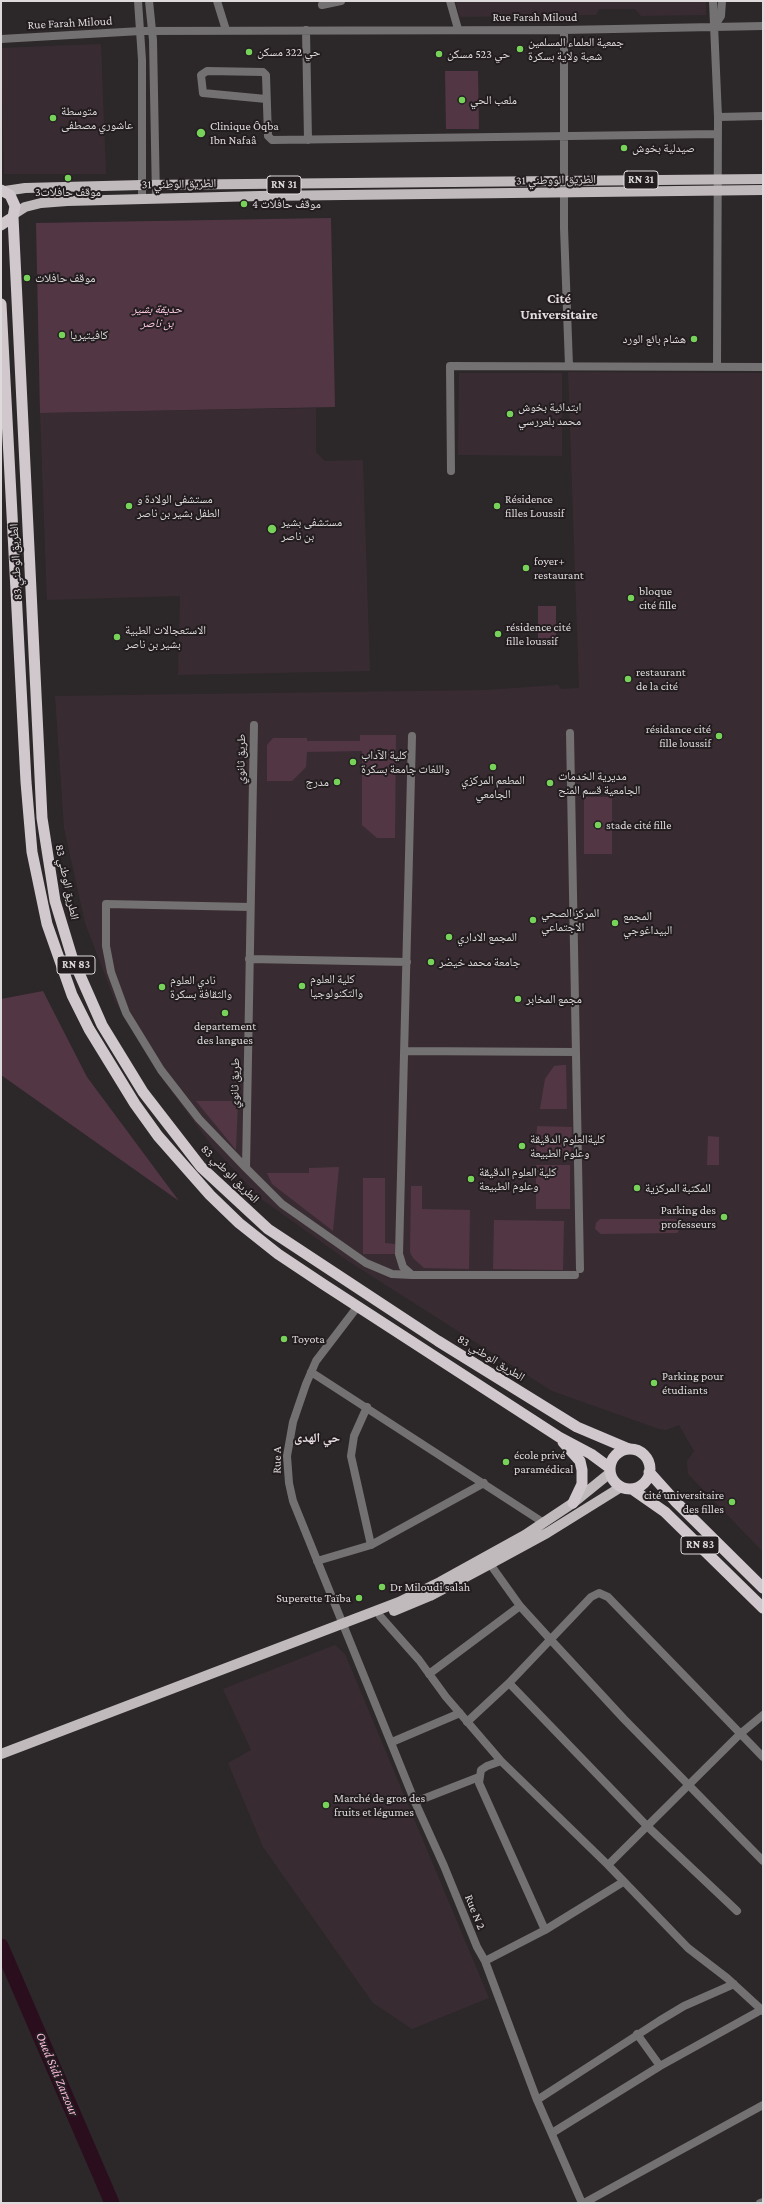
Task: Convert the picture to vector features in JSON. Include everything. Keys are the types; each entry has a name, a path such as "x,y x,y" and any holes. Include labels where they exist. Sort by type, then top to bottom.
{"highway":[{"name":"الطريق الوطني 83","path":"3,190 14,200 15,206 13,216 42,818 55,901 72,957 102,1025 143,1092 201,1167 268,1229 438,1341 577,1427 629,1450"},
{"path":"1,225 13,216"},
{"name":"الطريق الوطني 83","path":"1,304 17,624 26,782 32,852 47,924 72,995 106,1058 135,1104 182,1164 239,1223 278,1254 559,1437 591,1454 610,1471"},
{"path":"559,1437 580,1461 582,1470 582,1484 573,1503"},
{"path":"629,1450 638,1452 646,1458 648,1463 648,1472 646,1480 642,1484 627,1488 614,1481 610,1471 611,1463 618,1454 629,1450"},
{"name":"RN 83","path":"648,1472 676,1502 763,1588"},
{"name":"RN 83","path":"627,1488 665,1512 763,1608"}],"main road":[{"name":"RN 31","path":"3,190 25,188 142,185 763,179"},
{"name":"الطريق الووطني 31","path":"348,195 763,190"},
{"name":"الطريق الوطني 31","path":"13,216 25,207 51,201 348,195"},
{"path":"1,1754 67,1730 72,1732 344,1627 399,1602 440,1582 544,1523 573,1503 610,1471"},
{"path":"344,1627 380,1616 430,1596 627,1488"}],"street":[{"path":"138,1 141,31 142,198"},
{"path":"149,1 152,31 156,198"},
{"path":"217,1 226,30"},
{"path":"322,5 341,1"},
{"path":"450,1 458,29"},
{"path":"713,1 712,15 715,26 718,117 717,366"},
{"path":"715,26 721,16 722,1"},
{"name":"Rue Farah Miloud","path":"1,39 141,31 458,29 564,30 763,26"},
{"path":"306,30 308,140"},
{"path":"564,30 564,193 569,366"},
{"path":"266,99 206,94 202,91 201,75 206,71 263,72 266,75 266,99 270,139 308,140 718,134"},
{"path":"718,117 763,116"},
{"path":"451,471 450,366 763,367"},
{"name":"طريق ثانوي","path":"246,1168 254,725"},
{"path":"250,907 106,904 108,952 111,972 126,1014 161,1070 199,1119 282,1204 366,1263 392,1274 412,1275 578,1272 576,1052 570,733"},
{"path":"412,736 399,1254 403,1267 412,1275"},
{"path":"250,959 407,962"},
{"path":"404,1051 576,1052"},
{"name":"Rue A","path":"344,1627 293,1501 289,1483 287,1456 293,1422 316,1361 358,1306"},
{"path":"311,1372 544,1523"},
{"path":"367,1407 354,1436 351,1456 371,1545"},
{"path":"317,1561 371,1545 484,1483"},
{"path":"490,1564 520,1606 550,1639 688,1786 763,1861"},
{"path":"467,1722 509,1683 594,1595 599,1593 605,1595 763,1757"},
{"path":"429,1674 520,1606"},
{"path":"380,1616 500,1761 608,1865 688,1948 734,1984 762,2010 660,2066 552,2133"},
{"name":"Rue N 2","path":"344,1627 392,1742 415,1802 444,1866 477,1947 485,1961 537,2100 583,2203"},
{"path":"509,1683 647,1826 737,1911"},
{"path":"392,1742 460,1713"},
{"path":"608,1865 740,1734 763,1715"},
{"path":"415,1802 479,1777 484,1768 500,1761"},
{"path":"479,1777 481,1787 544,1930"},
{"path":"485,1961 544,1930 623,1882"},
{"path":"537,2100 684,2006 734,1984"},
{"path":"638,2034 660,2066"},
{"path":"583,2203 763,2105"}],"shaded area":[{"path":"455,1 706,1 706,15 641,16 635,9 599,9 596,15 460,17"},
{"name":"متوسطة عاشوري مصطفى","path":"101,44 106,174 4,174 1,48"},
{"name":"جامعة محمد خيضر","path":"568,372 763,373 763,1552 688,1474 687,1461 694,1451 679,1425 666,1430 659,1429 552,1391 348,1261 260,1198 212,1146 157,1072 115,1001 85,923 64,828 55,696 485,690 558,685 561,689 579,688"},
{"name":"ابتدائية بخوش محمد بلعررسي","path":"459,373 562,373 562,456 458,455"},
{"name":"مستشفى بشير بن ناصر","path":"316,408 316,452 325,461 363,460 370,671 178,675 180,596 47,600 40,413"},
{"name":"Marché de gros des fruits et légumes","path":"335,1645 345,1654 489,1998 412,2029 373,2003 263,1847 228,1763 251,1750 223,1689"}],"green space":[{"name":"ملعب الحي","path":"445,71 478,71 479,129 446,129"},
{"name":"حديقة بشير بن ناصر","path":"331,218 335,407 40,413 36,223"},
{"path":"538,606 556,606 556,645 538,645"},
{"path":"360,735 396,735 395,838 377,838 362,825 362,751 307,752 306,767 292,781 267,781 267,745 273,738 307,738 307,741 360,741"},
{"name":"stade cité fille","path":"584,797 612,797 612,854 584,854"},
{"path":"43,991 87,1077 179,1201 1,1075 1,999"},
{"path":"566,1065 567,1109 540,1109 545,1079 554,1066"},
{"path":"196,1101 238,1101 236,1150"},
{"path":"537,1126 572,1127 571,1158 536,1157"},
{"path":"708,1136 719,1137 719,1165 707,1165"},
{"path":"536,1165 570,1165 570,1209 536,1209"},
{"path":"339,1167 333,1231 272,1184 267,1173 309,1173 309,1168"},
{"path":"363,1178 385,1178 385,1243 395,1244 395,1254 363,1254"},
{"path":"411,1186 422,1186 422,1209 470,1210 469,1269 424,1268 413,1258 410,1252"},
{"path":"600,1219 675,1219 680,1222 681,1228 677,1233 601,1234 595,1229 596,1223"},
{"path":"494,1220 564,1221 563,1270 493,1269"}],"waterway":[{"name":"Oued Sidi Zarzour","path":"1,1946 112,2203"}],"place":[{"name":"جمعية العلماء المسلمين شعبة ولاية بسكرة","path":"520,49"},
{"name":"حي 322 مسكن","path":"249,52"},
{"name":"حي 523 مسكن","path":"439,54"},
{"name":"ملعب الحي","path":"462,100"},
{"name":"متوسطة عاشوري مصطفى","path":"53,118"},
{"name":"Clinique Ôqba Ibn Nafaâ","path":"201,133"},
{"name":"صيدلية بخوش","path":"624,148"},
{"name":"موقف حافلات3","path":"68,178"},
{"name":"موقف حافلات 4","path":"244,204"},
{"name":"موقف حافلات","path":"27,278"},
{"name":"كافيتيريا","path":"62,335"},
{"name":"هشام بائع الورد","path":"694,339"},
{"name":"ابتدائية بخوش محمد بلعررسي","path":"510,414"},
{"name":"مستشفى الولادة و الطفل بشير بن ناصر","path":"129,506"},
{"name":"Résidence filles Loussif","path":"497,506"},
{"name":"مستشفى بشير بن ناصر","path":"272,529"},
{"name":"foyer+ restaurant","path":"526,568"},
{"name":"bloque cité fille","path":"631,598"},
{"name":"résidence cité fille loussif","path":"498,634"},
{"name":"الاستعجالات الطبية بشير بن ناصر","path":"117,637"},
{"name":"restaurant de la cité","path":"628,679"},
{"name":"résidance cité fille loussif","path":"719,736"},
{"name":"كلية الآداب واللغات جامعة بسكرة","path":"353,762"},
{"name":"المطعم المركزي الجامعي","path":"493,767"},
{"name":"مدرج","path":"337,782"},
{"name":"مديرية الخدمات الجامعية قسم المنح","path":"550,783"},
{"name":"stade cité fille","path":"598,825"},
{"name":"المركز الصحي الاجتماعي","path":"533,920"},
{"name":"المجمع البيداغوجي","path":"615,923"},
{"name":"المجمع الاداري","path":"449,937"},
{"name":"جامعة محمد خيضر","path":"431,962"},
{"name":"كلية العلوم والتكنولوجيا","path":"302,986"},
{"name":"نادي العلوم والثقافة بسكرة","path":"162,987"},
{"name":"مجمع المخابر","path":"518,999"},
{"name":"departement des langues","path":"225,1013"},
{"name":"كليةالعلوم الدقيقة وعلوم الطبيعة","path":"522,1146"},
{"name":"كلية العلوم الدقيقة وعلوم الطبيعة","path":"471,1179"},
{"name":"المكتبة المركزية","path":"637,1188"},
{"name":"Parking des professeurs","path":"724,1217"},
{"name":"Toyota","path":"284,1339"},
{"name":"Parking pour étudiants","path":"654,1383"},
{"name":"école privé paramédical","path":"506,1462"},
{"name":"cité universitaire des filles","path":"732,1502"},
{"name":"Dr Miloudi salah","path":"382,1587"},
{"name":"Superette Taïba","path":"359,1598"},
{"name":"Marché de gros des fruits et légumes","path":"326,1805"}],"district":[{"name":"Cité Universitaire","path":"559,308"},
{"name":"حي الهدى","path":"317,1438"}]}
